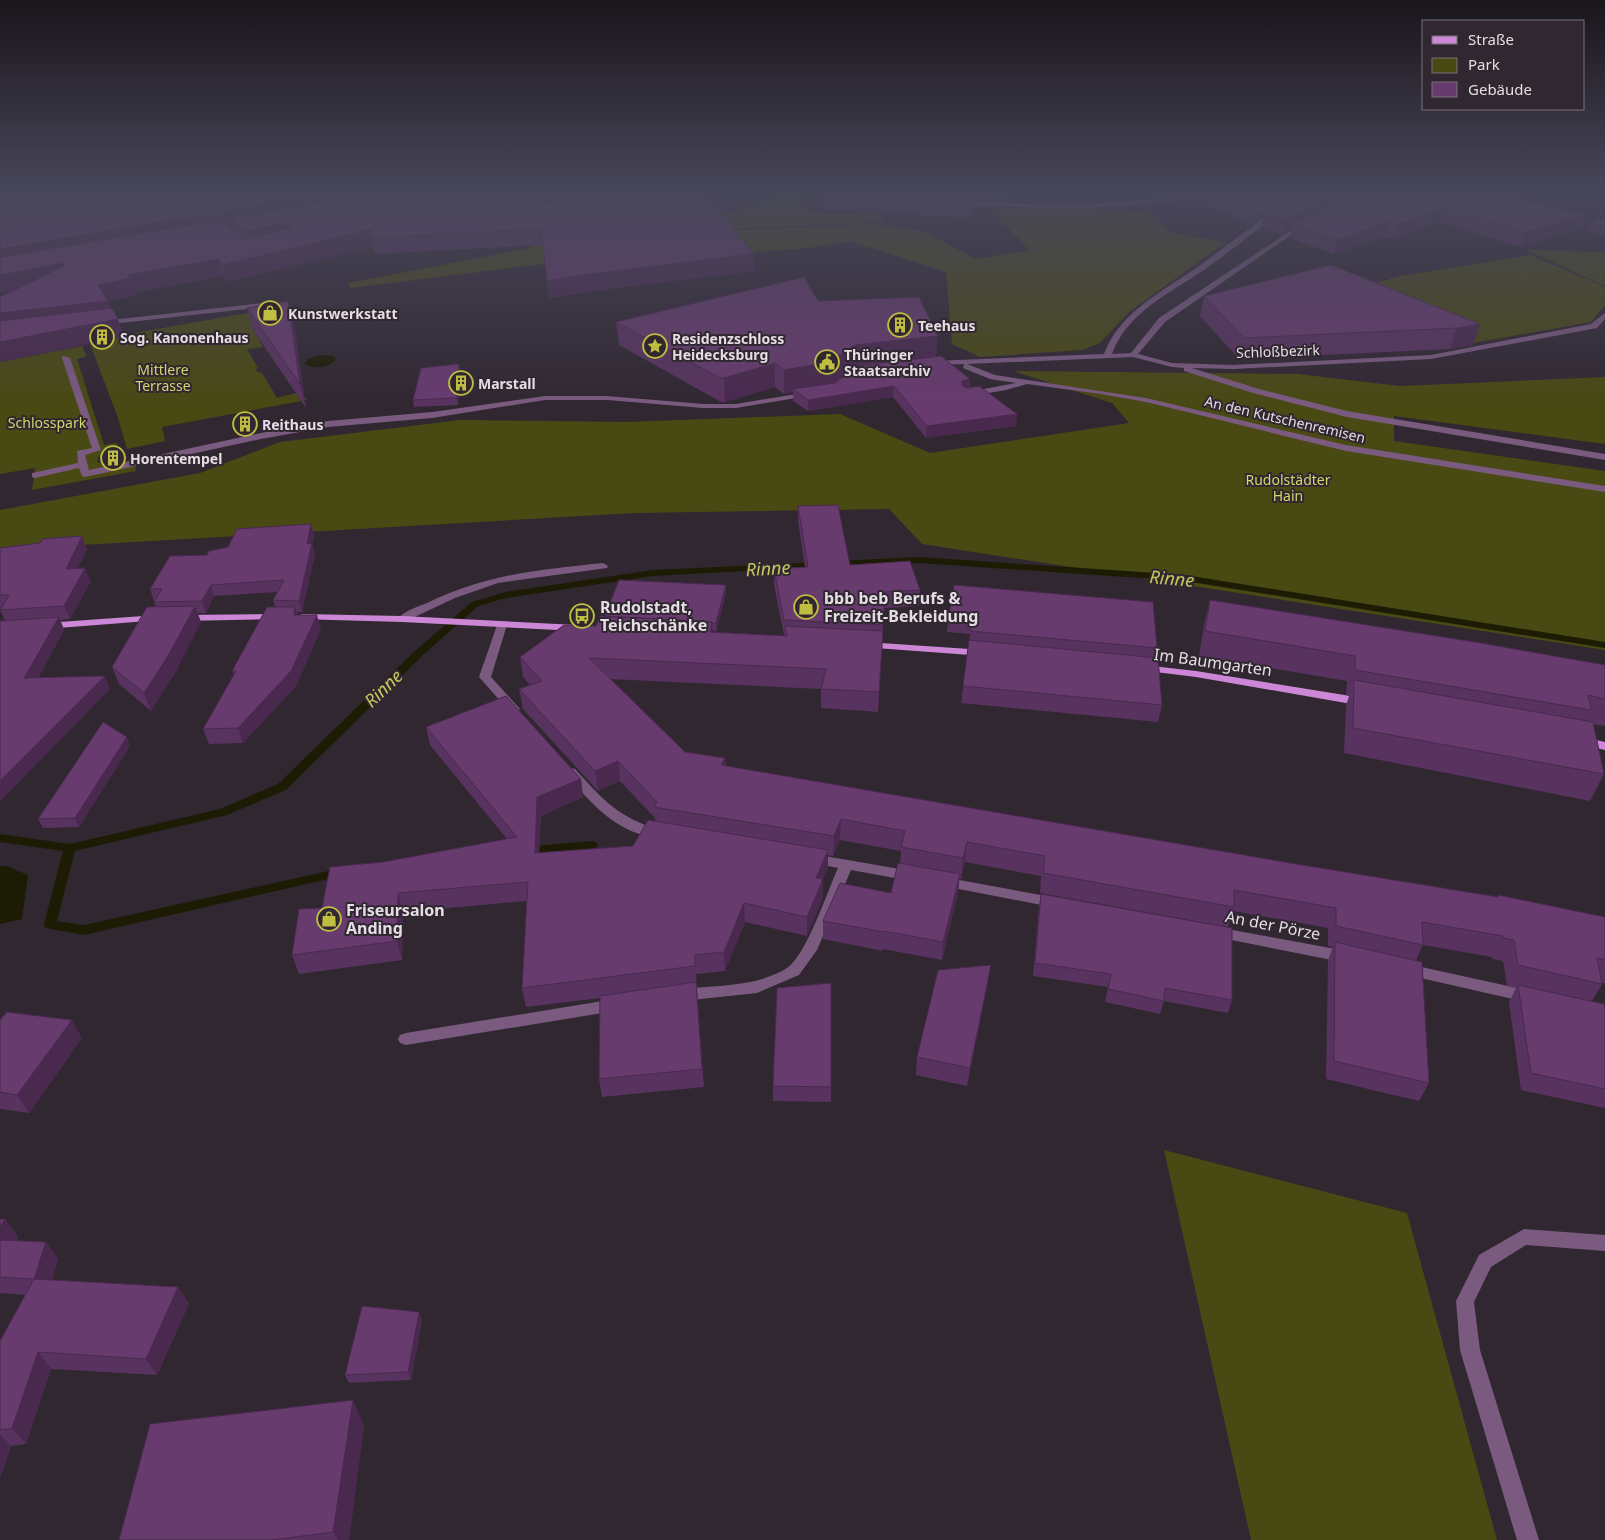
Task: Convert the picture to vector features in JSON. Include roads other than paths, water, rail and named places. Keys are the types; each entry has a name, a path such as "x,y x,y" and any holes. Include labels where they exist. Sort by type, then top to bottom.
{"main road":[{"path":"33,626 147,618 261,616 402,619 586,628"},
{"path":"849,644 992,654"},
{"name":"Im Baumgarten","path":"1135,667 1196,674 1370,704"},
{"path":"1575,740 1605,746"}],"street":[{"path":"1107,356 1110,344 1130,321 1151,303 1211,261"},
{"path":"1133,355 1162,320 1249,261"},
{"path":"94,324 262,305"},
{"name":"Schloßbezirk","path":"922,364 962,364 1133,355 1172,365 1234,367 1431,356 1594,326 1605,315"},
{"path":"66,358 97,450 80,453 85,474 261,436 328,424 432,415 545,398 607,398 703,406 736,406 814,393"},
{"name":"An den Kutschenremisen","path":"962,364 993,377 1146,400 1346,448 1605,489"},
{"path":"1172,365 1256,391 1347,414 1605,457"},
{"path":"966,395 1029,382"},
{"path":"35,475 83,465"},
{"path":"402,619 449,596 484,584 521,576 603,566"},
{"path":"502,625 485,677 524,719"},
{"path":"562,762 606,811 626,825 644,832 670,836"},
{"path":"799,856 1073,906"},
{"path":"668,996 757,987 794,971 810,950 846,865"},
{"name":"An der Pörze","path":"1200,929 1358,960"},
{"path":"1396,968 1542,1000"},
{"path":"406,1039 629,1003"},
{"path":"1528,1540 1470,1350 1465,1301 1485,1260 1524,1237 1605,1243"}],"waterway":[{"name":"Rinne","path":"835,564 920,560 1185,578 1605,645"},
{"name":"Rinne","path":"70,848 223,812 282,787 419,653 475,604 505,595 653,573 819,565"},
{"name":"Rinne","path":"0,838 70,848"},
{"name":"Rinne","path":"524,851 592,845"},
{"name":"Rinne","path":"70,848 50,924 84,930 342,872"}],"place":[{"name":"Kunstwerkstatt","path":"270,313"},
{"name":"Teehaus","path":"900,325"},
{"name":"Sog. Kanonenhaus","path":"102,337"},
{"name":"Residenzschloss Heidecksburg","path":"655,346"},
{"name":"Thüringer Staatsarchiv","path":"827,362"},
{"name":"Marstall","path":"461,383"},
{"name":"Reithaus","path":"245,424"},
{"name":"Horentempel","path":"113,458"},
{"name":"bbb beb Berufs & Freizeit-Bekleidung","path":"806,607"},
{"name":"Rudolstadt, Teichschänke","path":"582,616"},
{"name":"Friseursalon Anding","path":"329,919"}],"park label":[{"name":"Mittlere Terrasse","path":"163,378"},
{"name":"Schlosspark","path":"47,422"},
{"name":"Rudolstädter Hain","path":"1288,488"}]}
